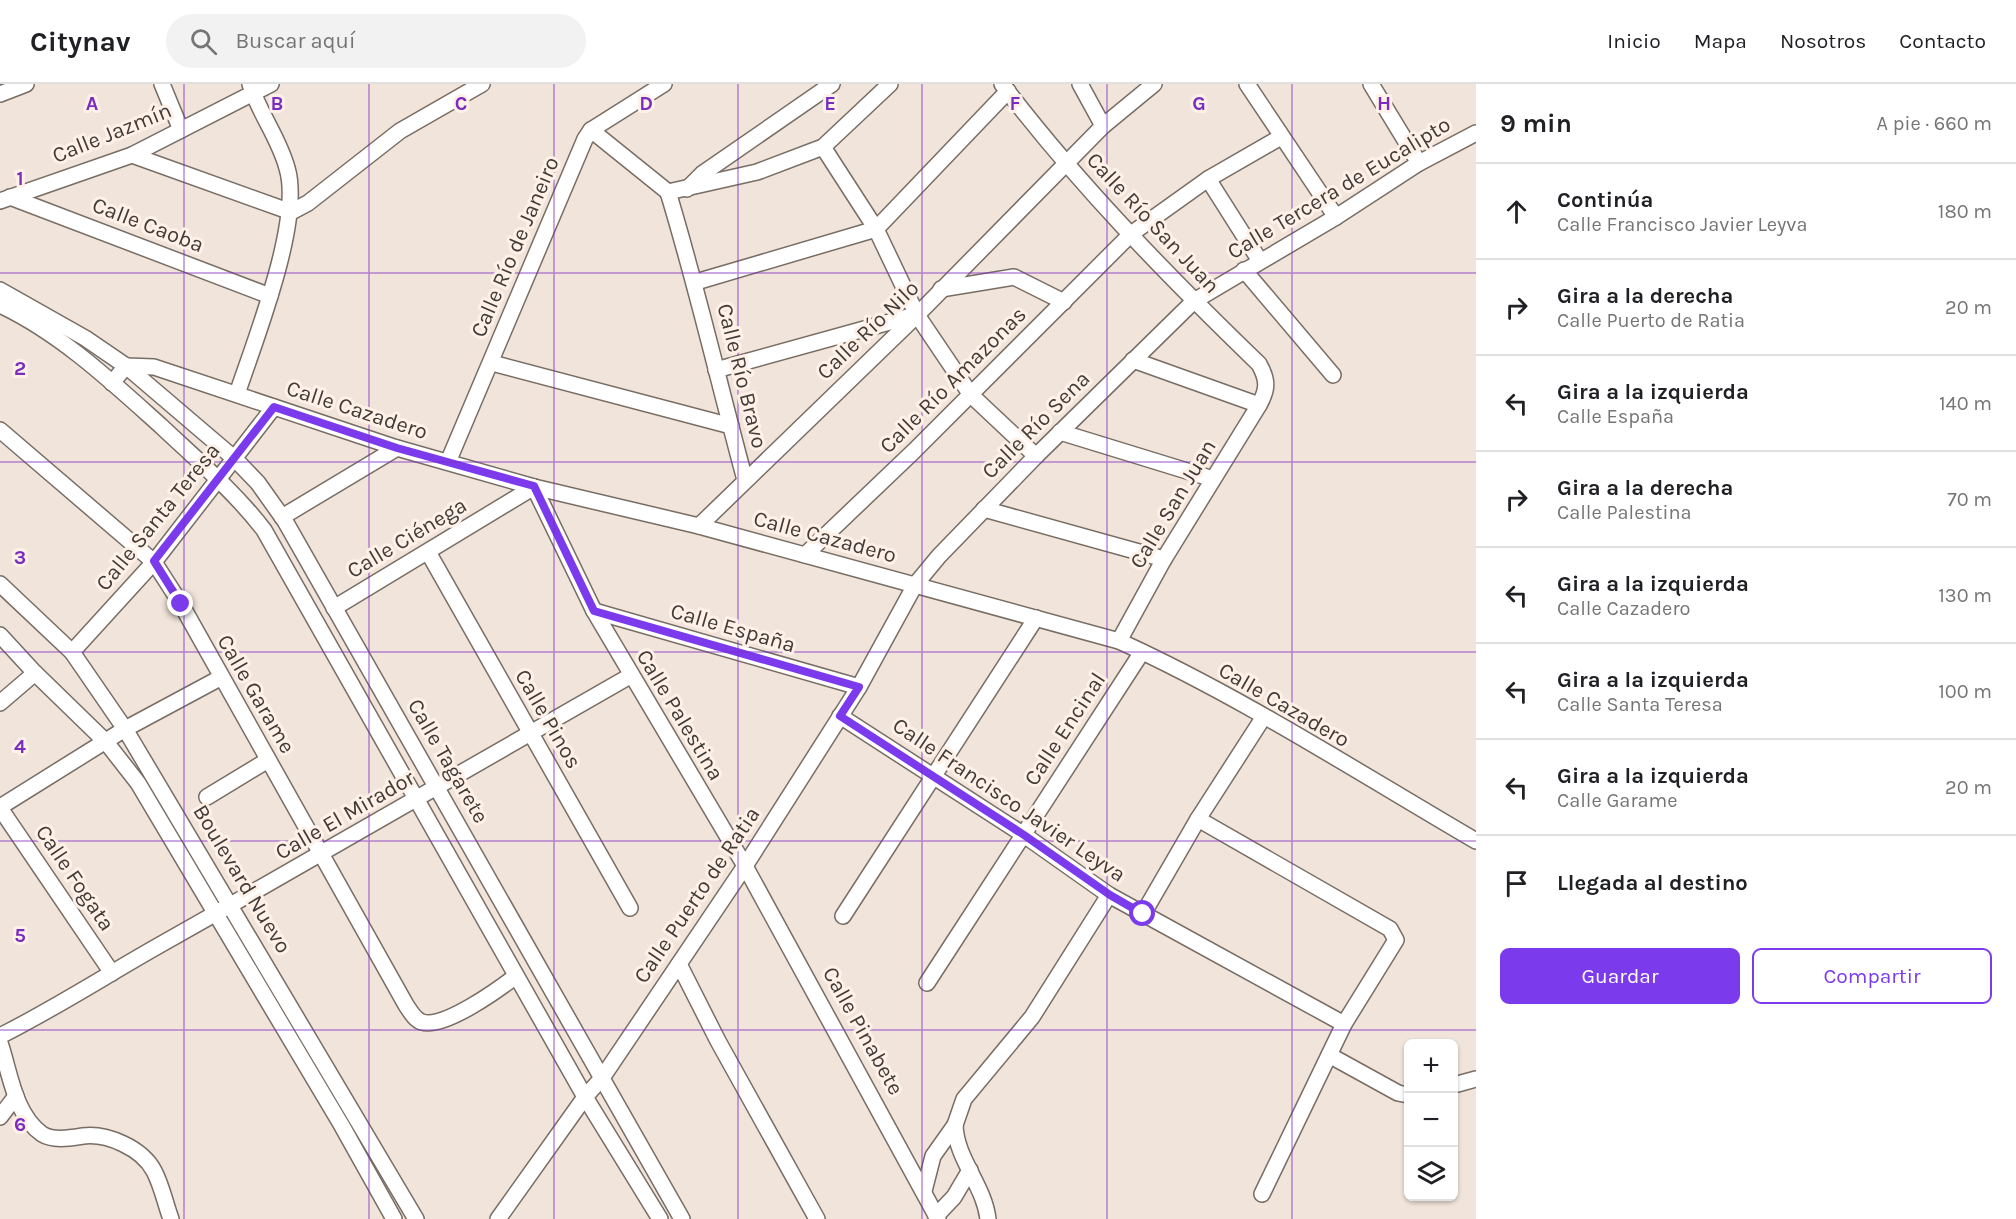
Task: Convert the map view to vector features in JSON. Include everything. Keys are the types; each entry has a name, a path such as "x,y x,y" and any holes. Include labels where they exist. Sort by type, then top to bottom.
{"street":[{"path":"0,94 26,84"},
{"path":"162,84 181,130"},
{"name":"Calle Jazmín","path":"5,199 132,154 181,130 251,88 271,84"},
{"path":"132,154 291,212 308,203 400,132 482,84"},
{"path":"664,84 591,130 668,192 757,172 824,147 890,84"},
{"path":"687,189 729,154 832,84"},
{"path":"1080,84 1103,126"},
{"name":"Calle Río Nilo","path":"699,526 917,315 1103,126 1154,84"},
{"path":"1247,84 1336,217"},
{"path":"1371,84 1419,164"},
{"path":"696,282 876,229 1005,87"},
{"name":"Calle Río San Juan","path":"1005,87 1066,164 1194,301 1259,364 1267,382 1266,391"},
{"path":"237,393 270,296 291,212 288,168 251,88"},
{"name":"Calle Río de Janeiro","path":"448,462 492,363 577,157 591,130"},
{"name":"Calle Tercera de Eucalipto","path":"1194,301 1336,217 1419,164 1476,133"},
{"name":"Calle Río Amazonas","path":"805,555 971,395 1131,234 1208,179 1281,137"},
{"path":"824,147 876,229 917,315 971,395 1036,456"},
{"path":"1208,179 1260,261"},
{"name":"Calle Río Bravo","path":"668,192 696,282 745,480"},
{"name":"Calle Caoba","path":"5,199 270,296"},
{"path":"1244,270 1333,375"},
{"path":"941,289 1014,277 1064,302"},
{"path":"0,290 76,332 126,366 112,383 38,325 0,305"},
{"name":"Calle Río Sena","path":"915,585 939,556 1036,456 1194,301"},
{"path":"716,370 917,315"},
{"path":"1133,360 1259,405"},
{"path":"492,363 731,426"},
{"name":"Calle Cazadero","path":"126,366 154,367 397,448 534,486 699,526 1119,641 1263,717 1476,841"},
{"name":"Calle Tagarete","path":"126,366 235,459 258,483 282,517 602,1078 671,1217"},
{"name":"Calle Tagarete","path":"112,383 219,478 264,530 585,1097 671,1217"},
{"name":"Calle San Juan","path":"1119,641 1164,559 1266,391"},
{"name":"Calle Santa Teresa","path":"72,652 154,561 274,407"},
{"name":"Calle Garame","path":"0,430 154,561 181,604 220,678 323,854 406,1005 421,1022 430,1023 453,1014 491,995 516,976"},
{"path":"1060,432 1213,479"},
{"path":"282,517 397,448"},
{"name":"Calle Ciénega","path":"334,608 534,486"},
{"name":"Calle Palestina","path":"534,486 594,611 745,866"},
{"path":"984,509 1164,559"},
{"name":"Calle Pinos","path":"428,552 630,908"},
{"name":"Boulevard Nuevo","path":"0,584 72,652 125,729 416,1219"},
{"name":"Calle Puerto de Ratia","path":"498,1219 585,1097 602,1078 745,866 859,687 915,585"},
{"name":"Calle España","path":"594,611 859,687"},
{"path":"843,916 1036,618"},
{"name":"Boulevard Nuevo","path":"0,634 35,673 106,742 138,783 394,1219"},
{"name":"Calle Encinal","path":"927,983 1142,652"},
{"path":"0,703 35,673"},
{"name":"Calle El Mirador","path":"0,1036 78,995 112,973 323,854 630,675"},
{"path":"0,807 125,729 220,678"},
{"name":"Calle Francisco Javier Leyva","path":"840,716 1024,835 1110,895 1344,1024"},
{"path":"1143,914 1198,819 1263,717"},
{"path":"207,797 268,760"},
{"name":"Calle Fogata","path":"0,807 112,973"},
{"path":"1198,819 1394,934 1395,940 1344,1024 1262,1194"},
{"name":"Calle Pinabete","path":"745,866 937,1218"},
{"path":"924,1191 933,1156 955,1125 964,1099 1032,1017 1110,895"},
{"path":"679,964 718,1041 817,1219"},
{"path":"0,1043 16,1096 25,1115 48,1136 105,1136 145,1159 158,1180 171,1219"},
{"path":"1329,1055 1404,1094"},
{"path":"1458,1084 1476,1080"},
{"path":"0,1117 16,1096"},
{"path":"955,1125 958,1147 986,1206 988,1219"},
{"path":"937,1218 954,1197 970,1170"}],"route":[{"path":"181,604 154,561 274,407 397,448 534,486 594,611 859,687 840,716 1024,835 1110,895 1143,914"}]}
